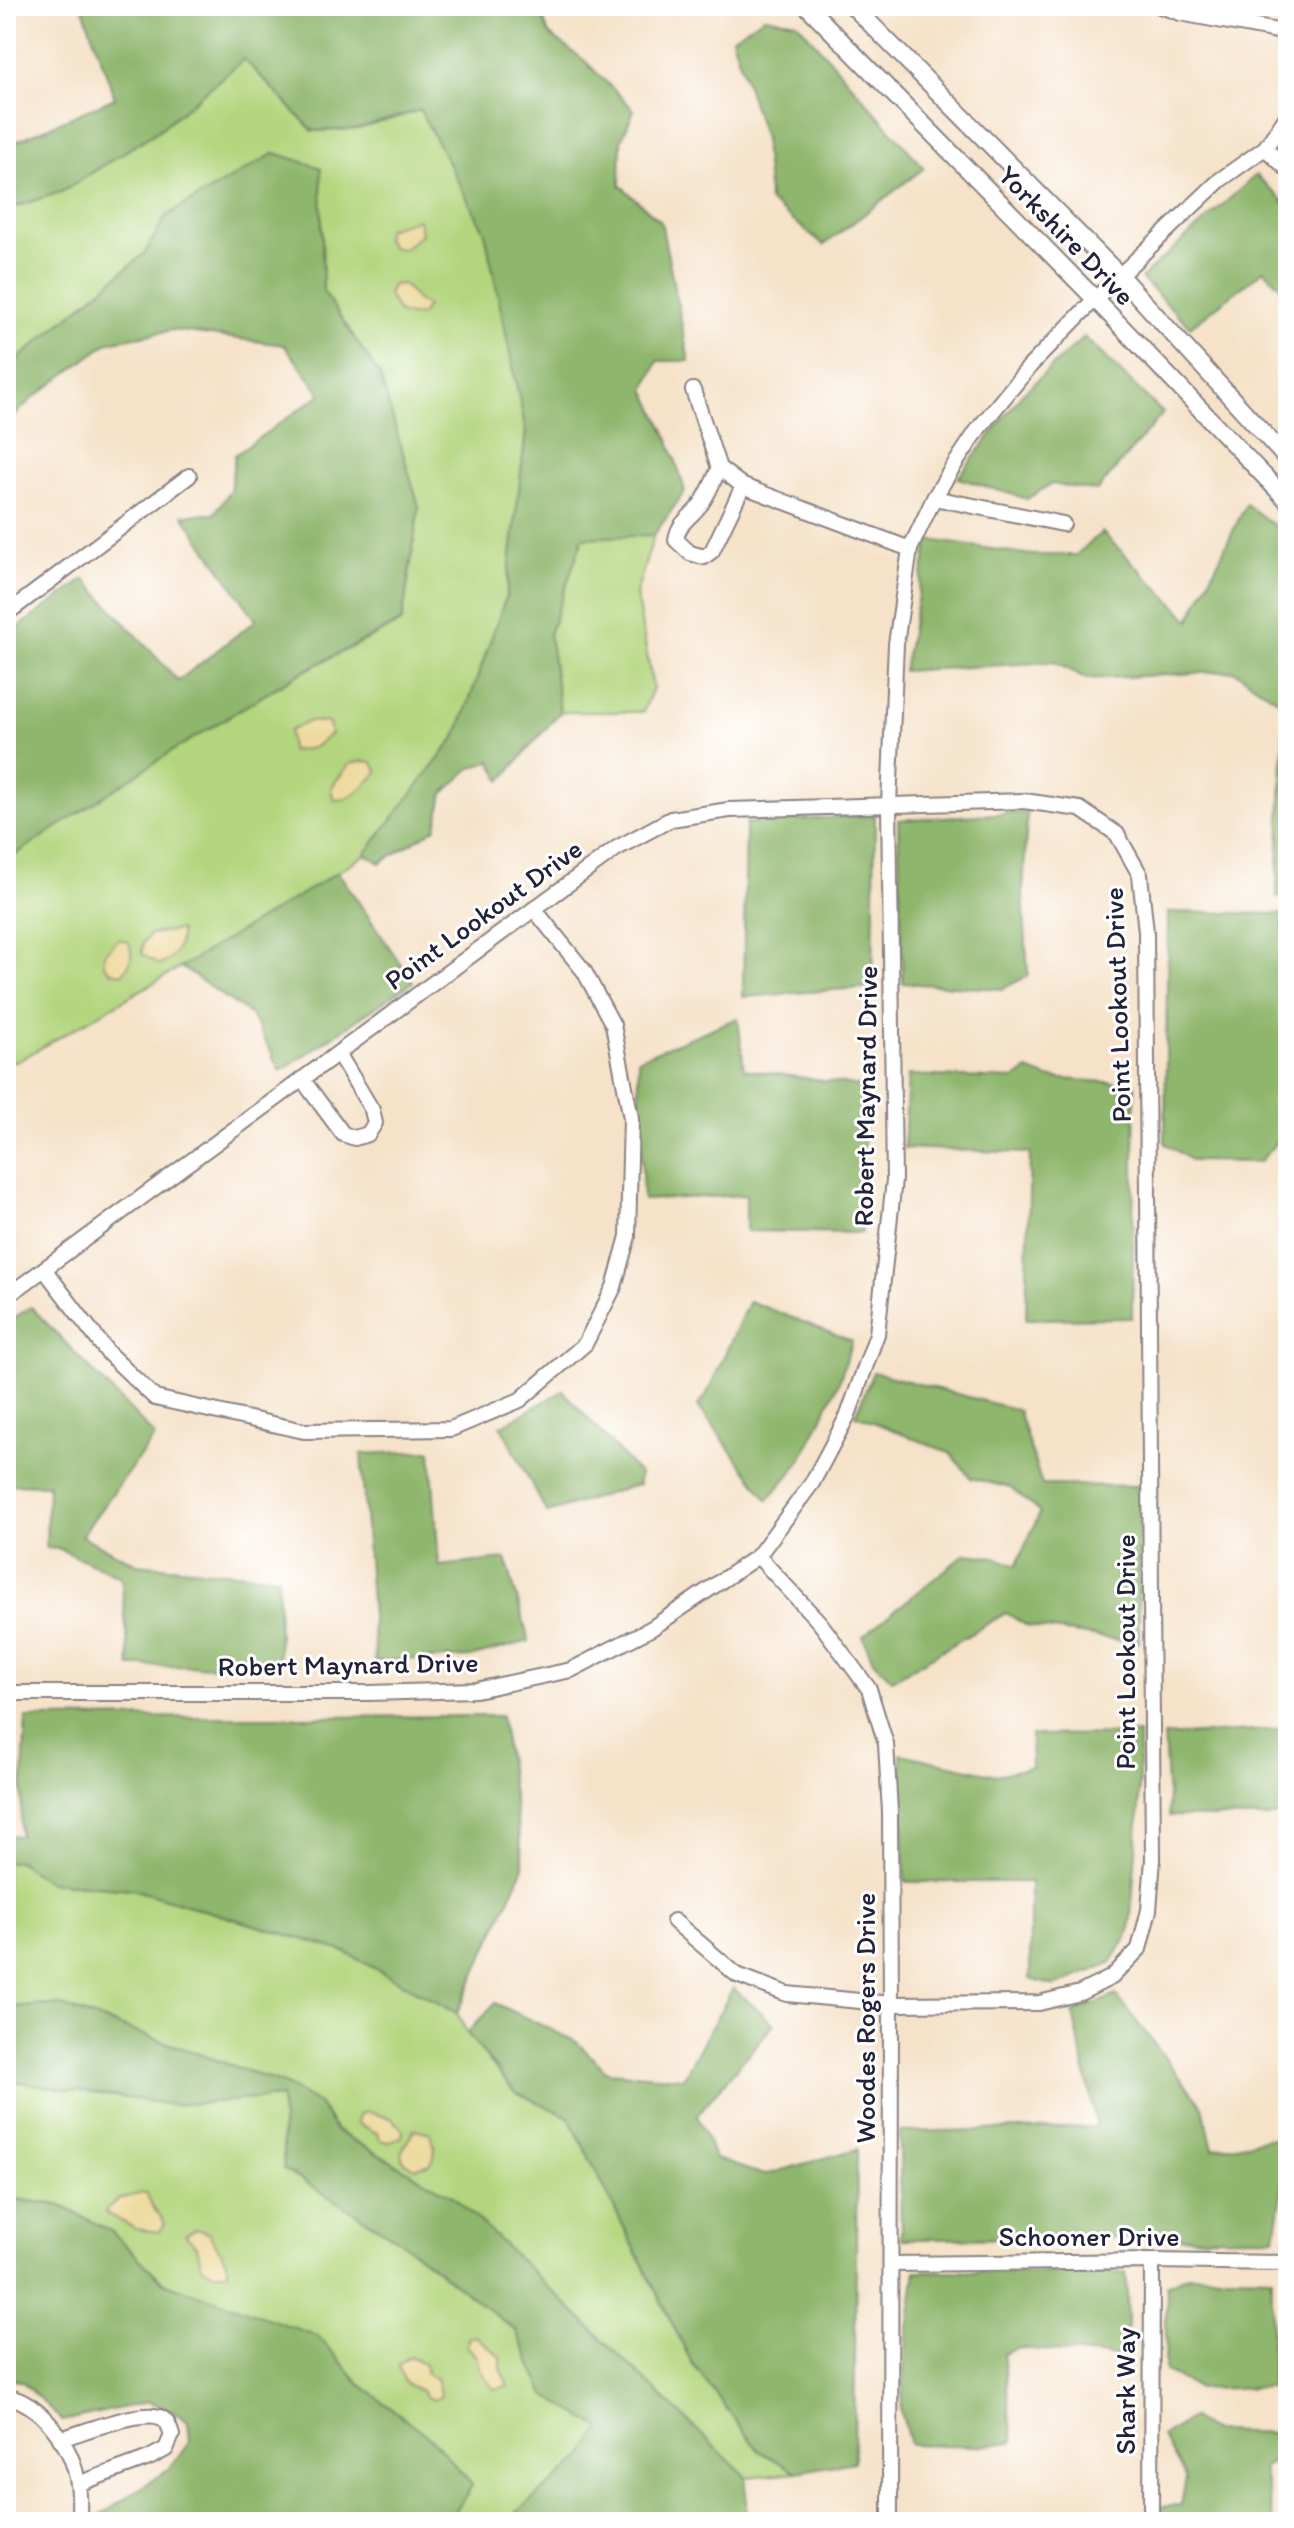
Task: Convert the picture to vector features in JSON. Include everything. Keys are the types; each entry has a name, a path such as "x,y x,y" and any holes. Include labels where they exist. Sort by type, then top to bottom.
{"street":[{"name":"Yorkshire Drive","path":"807,6 1288,501"},
{"name":"Yorkshire Drive","path":"853,6 1119,275 1288,460"},
{"path":"1160,6 1180,13 1288,33"},
{"name":"Robert Maynard Drive","path":"6,1693 476,1690 571,1670 652,1628 758,1556 812,1483 848,1415 877,1334 894,1180 894,990 889,804 896,644 910,549 934,498 979,428 1030,366 1119,275 1220,180 1265,148 1288,115"},
{"path":"1265,148 1288,170"},
{"path":"693,390 719,468 743,486 910,549"},
{"path":"719,468 700,506 677,530 676,540 690,553 704,557 712,551 743,486"},
{"path":"6,614 189,476"},
{"path":"934,498 1063,524"},
{"name":"Point Lookout Drive","path":"6,1297 617,848 671,819 729,810 1024,801 1080,809 1117,834 1140,875 1146,932 1153,1859 1149,1910 1139,1949 1112,1977 1080,1993 1039,2003 891,2004 787,1994 737,1975 674,1921"},
{"path":"44,1269 108,1353 155,1398 304,1431 451,1429 520,1400 585,1344 614,1287 628,1236 631,1133 631,1118 613,1025 584,971 534,909"},
{"path":"302,1079 343,1134 355,1138 368,1134 375,1123 372,1110 338,1053"},
{"name":"Woodes Rogers Drive","path":"758,1556 820,1623 869,1689 886,1744 890,1812 891,2004 890,2522"},
{"name":"Shark Way","path":"1151,2522 1152,2261"},
{"name":"Schooner Drive","path":"891,2264 1288,2263"},
{"path":"6,2396 17,2398 45,2418 60,2439 73,2464 78,2484 79,2522"},
{"path":"60,2439 145,2415 160,2417 167,2422 172,2435 166,2449 78,2484"}],"green space":[{"path":"82,6 546,6 542,15 549,34 584,60 634,110 621,141 620,185 661,222 689,361 658,361 645,389 669,440 685,491 654,535 583,538 549,634 560,712 501,781 491,761 469,769 443,794 436,828 380,863 365,854 457,735 506,597 526,431 485,232 420,110 358,129 313,131 244,59 159,130 63,191 6,210 6,146 115,98"},
{"path":"764,17 797,22 924,168 824,245 769,201 764,139 732,38"},
{"path":"244,59 313,131 358,129 420,110 485,232 526,431 506,597 457,735 366,854 240,933 18,1061 6,1061 6,861 169,753 300,673 402,622 419,507 380,376 323,291 320,168 275,153 166,216 145,253 6,369 6,210 63,191 159,130"},
{"path":"275,153 321,168 323,291 380,376 419,507 402,621 300,673 169,753 6,861 6,636 85,579 178,681 256,620 183,515 214,514 230,491 235,455 321,394 284,345 173,330 109,342 32,399 6,423 6,369 145,253 166,216"},
{"path":"1256,175 1288,206 1288,294 1264,270 1190,327 1141,278"},
{"path":"1084,337 1163,413 1097,491 1051,484 1027,499 958,478 1022,394"},
{"path":"1246,504 1288,536 1288,896 1277,897 1285,705 1234,671 1087,679 1054,662 903,671 929,540 1032,555 1076,555 1102,532 1190,620"},
{"path":"654,535 636,594 653,688 643,712 560,712 549,634 583,537"},
{"path":"1027,812 1023,893 1028,976 1002,989 903,983 898,820"},
{"path":"875,815 873,987 743,997 746,823"},
{"path":"338,872 413,982 281,1071 251,1015 181,967"},
{"path":"1168,912 1283,914 1287,1129 1260,1162 1192,1161 1165,1143"},
{"path":"738,1018 744,1069 865,1087 862,1233 746,1231 746,1195 643,1200 638,1059"},
{"path":"1028,1070 1048,1078 1135,1084 1132,1318 1026,1319 1030,1153 904,1148 908,1075 1014,1079"},
{"path":"749,1301 852,1341 839,1382 800,1462 768,1500 698,1406 706,1396"},
{"path":"31,1307 155,1436 81,1536 137,1564 278,1577 279,1667 130,1666 121,1577 60,1549 46,1548 48,1485 6,1484 6,1323"},
{"path":"873,1372 1018,1410 1042,1485 1139,1486 1139,1643 1027,1626 1006,1613 892,1680 872,1659 863,1636 965,1554 995,1557 1016,1566 1040,1513 1011,1488 971,1478 950,1453 856,1415"},
{"path":"563,1391 639,1474 639,1484 547,1513 501,1426"},
{"path":"431,1451 439,1566 506,1559 529,1641 470,1657 375,1661 361,1454"},
{"path":"501,1716 524,1867 457,2013 343,1951 132,1889 49,1882 18,1861 6,1862 6,1835 20,1836 26,1718"},
{"path":"1288,1729 1286,1815 1262,1818 1169,1816 1164,1736"},
{"path":"1139,1734 1139,1808 1130,1931 1111,1963 1055,1986 1030,1979 1030,1882 905,1882 901,1754 996,1775 1032,1767 1031,1735"},
{"path":"18,1861 49,1882 132,1889 343,1951 457,2013 467,2033 514,2091 569,2117 692,2363 759,2451 797,2472 746,2477 454,2197 336,2130 320,2105 284,2084 60,2005 6,2007 6,1862"},
{"path":"733,1988 774,2024 697,2115 715,2159 764,2175 857,2149 854,2462 797,2472 759,2451 692,2363 569,2117 514,2091 467,2033 495,2003 577,2042 607,2072 683,2078"},
{"path":"1116,1995 1203,2107 1213,2149 1273,2138 1288,2155 1275,2237 901,2239 900,2132 1097,2127 1073,2013"},
{"path":"59,2005 284,2084 320,2105 336,2131 454,2197 746,2477 746,2522 515,2522 516,2513 583,2457 601,2428 545,2395 516,2331 400,2241 284,2169 281,2097 173,2105 6,2080 6,2007"},
{"path":"6,2080 173,2105 281,2097 284,2169 400,2241 516,2331 545,2395 601,2428 583,2457 516,2513 515,2522 449,2522 472,2485 434,2441 361,2385 318,2336 163,2282 111,2231 60,2205 6,2198"},
{"path":"6,2198 59,2205 111,2231 163,2282 318,2336 361,2385 434,2441 472,2485 449,2522 91,2522 170,2468 190,2441 188,2421 173,2410 148,2402 62,2421 23,2382 6,2377"},
{"path":"916,2271 1126,2273 1128,2323 1123,2357 1019,2348 1003,2354 1013,2442 980,2446 910,2444 901,2412"},
{"path":"1187,2275 1272,2277 1271,2387 1199,2389 1165,2371 1167,2285"},
{"path":"1192,2418 1212,2431 1278,2433 1278,2458 1263,2468 1274,2522 1164,2522 1160,2507 1181,2505 1186,2478 1162,2436"}],"sand":[{"path":"419,219 421,234 404,249 393,248 385,239 387,229"},
{"path":"403,284 427,306 421,315 399,313 388,295 392,285"},
{"path":"309,721 329,723 331,734 313,748 291,751 289,731"},
{"path":"372,762 378,772 353,795 334,800 331,790 335,783 349,764"},
{"path":"180,930 176,951 170,959 160,965 142,954 143,943 150,934"},
{"path":"119,939 129,942 131,951 130,963 122,974 111,972 104,965 104,954"},
{"path":"366,2112 390,2118 403,2129 402,2137 387,2142 380,2140 377,2133 357,2123 359,2115"},
{"path":"414,2129 431,2133 435,2149 430,2164 415,2168 403,2160 401,2153"},
{"path":"146,2193 164,2222 159,2232 136,2229 106,2213 106,2209 120,2199"},
{"path":"196,2229 208,2233 227,2261 227,2273 213,2273 201,2265 197,2246 185,2235"},
{"path":"476,2336 501,2357 501,2371 509,2386 494,2389 486,2378 477,2357 467,2346 468,2338"},
{"path":"410,2356 425,2364 427,2375 436,2378 441,2396 434,2400 405,2383 398,2365"}]}
